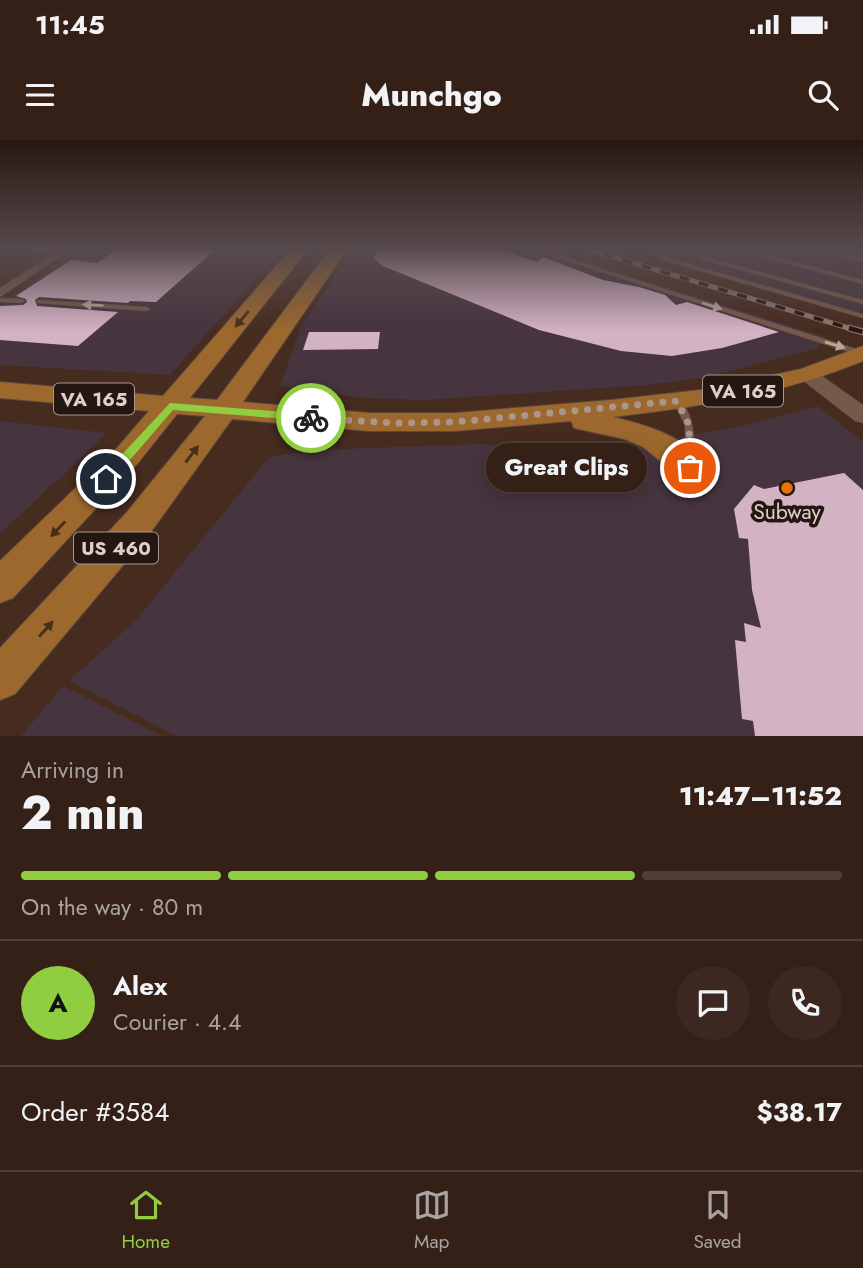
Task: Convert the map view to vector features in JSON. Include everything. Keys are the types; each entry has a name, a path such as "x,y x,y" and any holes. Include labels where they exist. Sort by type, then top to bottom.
{"main road":[{"name":"US 460","path":"0,586 106,479 278,276"},
{"name":"US 460","path":"0,679 139,522 224,411 320,276"},
{"name":"VA 165","path":"0,390 224,411 395,423 554,414 744,391 808,375 863,353"},
{"path":"554,414 640,433 664,444 690,468"}],"street":[{"path":"0,293 26,276"},
{"path":"808,375 863,416"}],"lane":[{"path":"618,276 863,353"},
{"path":"722,276 863,317"},
{"path":"768,276 863,302"},
{"path":"840,276 863,282"},
{"path":"0,300 22,301"},
{"path":"39,302 147,309"},
{"path":"677,401 689,425 690,468"}],"shaded area":[{"path":"41,276 259,276 170,375 0,365 0,303"},
{"path":"335,276 630,276 826,337 818,348 704,378 646,385 426,400 363,398 280,386 301,327"},
{"path":"729,276 863,276 863,308 859,313"},
{"path":"818,406 863,442 863,736 177,736 69,681 136,620 269,457 311,450 482,444 538,449 628,446 746,425"},
{"path":"0,421 107,433 0,534"},
{"path":"63,686 162,736 21,736"}],"building":[{"path":"47,276 186,276 156,302 128,303 39,297 35,300 37,306 118,312 78,346 0,340 0,306 23,305 27,302 26,299 16,296"},
{"path":"407,276 592,276 665,295 676,305 687,302 779,332 722,348 672,356 621,351 539,330"},
{"path":"309,332 380,332 378,349 303,350"},
{"path":"844,473 863,490 863,736 755,736 753,721 742,719 735,640 746,642 744,623 761,628 752,590 748,539 739,538 734,509 754,485 764,489"}],"railway":[{"path":"676,276 855,330"},
{"path":"849,328 863,332"}],"way so far":[{"path":"311,418 395,423 455,422 677,401 689,425 690,468"}],"place":[{"name":"Great Clips","path":"690,468"},
{"name":"Subway","path":"787,488"}],"route":[{"path":"106,479 170,406 311,418"}]}
